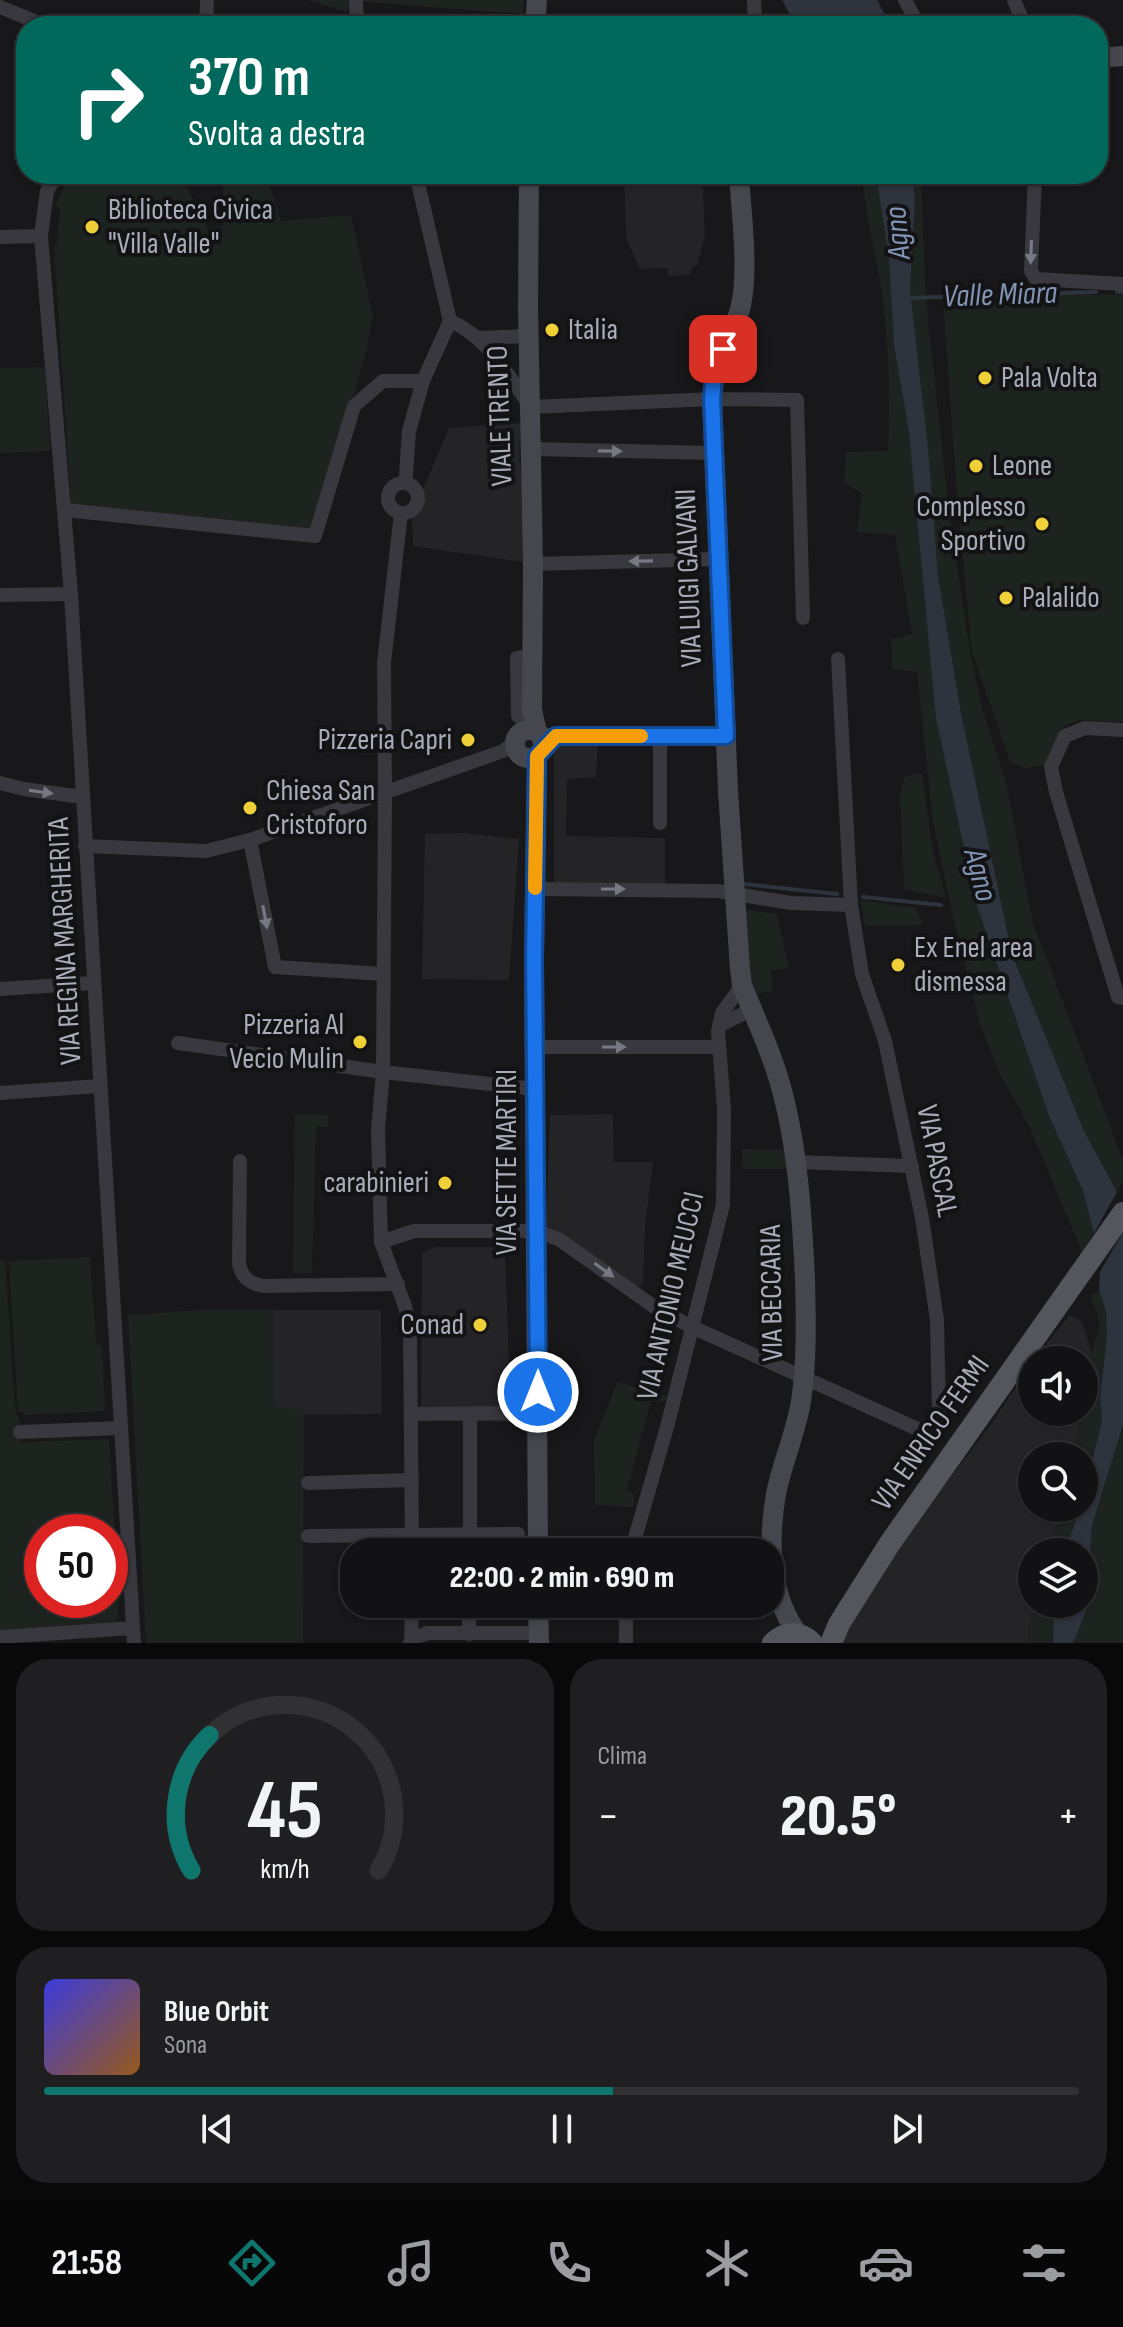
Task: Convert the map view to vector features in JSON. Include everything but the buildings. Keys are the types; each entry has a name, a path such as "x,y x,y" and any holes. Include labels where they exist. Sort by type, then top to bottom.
{"main road":[{"name":"VIA ENRICO FERMI","path":"773,1643 785,1635 805,1638 835,1633 890,1543 1123,1213"}],"street":[{"path":"0,7 22,16"},
{"name":"VIA REGINA MARGHERITA","path":"51,184 41,236 71,594 133,1635"},
{"path":"406,475 409,431 423,381 450,321 418,184"},
{"name":"VIALE TRENTO","path":"529,184 528,336 533,564 529,742"},
{"name":"VIA LUIGI GALVANI","path":"739,184 741,305 716,367 712,399 734,895 742,985"},
{"path":"1035,184 1031,271 1036,279 1123,284"},
{"path":"0,237 41,236"},
{"path":"450,321 479,338 531,407 712,399 797,400 803,618"},
{"path":"479,338 528,336"},
{"path":"65,510 315,536 354,406 383,381 423,381"},
{"path":"532,449 714,453"},
{"path":"401,513 384,663 383,1072 378,1129 381,1242 398,1284 410,1330 412,1535"},
{"path":"533,564 718,559"},
{"path":"0,595 71,594"},
{"name":"VIA PASCAL","path":"804,1378 922,1431 932,1431 939,1413 937,1320 912,1166 885,1041 862,974 851,905 838,659"},
{"path":"1123,730 1085,728 1065,736 1051,767 1118,997 1123,998"},
{"path":"660,736 660,823"},
{"path":"85,846 206,851 250,840 529,742 726,736"},
{"name":"VIA SETTE MARTIRI","path":"529,742 535,889 538,1538"},
{"path":"0,783 82,797"},
{"path":"250,840 275,967 384,974"},
{"path":"535,889 717,891 791,903 851,905"},
{"path":"0,989 93,983"},
{"name":"VIA BECCARIA","path":"742,985 781,1086 795,1162 805,1281 804,1378 797,1423 776,1493 771,1538"},
{"name":"VIA ANTONIO MEUCCI","path":"635,1538 723,1205 724,1109 719,1026 722,1013 742,985"},
{"path":"719,1026 752,1009"},
{"path":"178,1043 383,1072 535,1089"},
{"path":"536,1047 719,1047"},
{"path":"0,1093 99,1086"},
{"path":"240,1161 239,1264 247,1280 264,1286 398,1284"},
{"path":"795,1162 912,1166"},
{"path":"381,1242 414,1231 537,1231 560,1240 653,1306 804,1378"},
{"path":"411,1414 519,1413"},
{"path":"470,1414 470,1538"},
{"path":"20,1432 121,1428"},
{"path":"308,1483 412,1480"},
{"path":"308,1536 518,1534"},
{"name":"VIA BECCARIA","path":"784,1609 805,1638"},
{"path":"412,1618 411,1642 428,1633 539,1638 538,1618"},
{"path":"469,1618 469,1634"},
{"path":"626,1618 626,1643"},
{"name":"VIA BECCARIA","path":"773,1643 777,1618"},
{"path":"0,1637 133,1635"}],"shaded area":[{"path":"306,0 524,0 523,14 351,1 348,12"},
{"path":"65,184 186,184 207,228 223,226 223,184 269,184 281,221 351,215 373,316 366,352 315,530 71,504 54,246 57,245 60,208 55,207"},
{"path":"624,184 702,184 705,235 697,266 692,267 690,275 668,276 667,268 640,269 626,238"},
{"path":"863,184 878,184 889,257 894,345 976,903 1049,1116 1083,1191 1094,1233 1082,1252 1029,1126 999,1072 980,1025 933,822 917,672 892,669 891,640 886,640 912,634 895,535 857,532 862,493 844,483 846,452 888,451 885,321"},
{"path":"913,184 921,184 926,301 950,519 970,652 983,711 1006,782 1033,923 1123,1160 1123,1181 1117,1192 1084,1131 1012,954 961,713 938,576 910,290"},
{"name":"Complesso Sportivo","path":"1025,295 1123,295 1123,722 1080,720 1064,726 1049,765 1024,768 1010,761 972,652 943,301"},
{"path":"45,367 50,451 0,453 0,368"},
{"path":"521,423 519,455 525,511 522,562 413,546 412,515 449,428"},
{"path":"554,740 598,742 596,777 567,779 566,836 665,838 665,888 554,887"},
{"path":"914,773 922,774 933,851 946,898 904,889 900,796 904,778"},
{"path":"462,833 519,839 509,980 422,979 425,834"},
{"path":"860,900 916,908 924,925 865,926"},
{"path":"748,910 777,914 789,968 771,970 773,991 757,994 751,980 744,914"},
{"path":"295,1114 328,1115 328,1127 316,1126 312,1273 293,1273"},
{"path":"613,1114 614,1162 653,1162 645,1227 643,1283 630,1293 548,1230 546,1224 550,1115"},
{"path":"742,1149 785,1150 787,1169 743,1169"},
{"path":"435,1247 505,1247 511,1422 421,1420 422,1253"},
{"path":"90,1257 96,1343 102,1347 105,1411 26,1415 18,1410 9,1261"},
{"path":"0,1260 5,1260 15,1410 20,1421 21,1442 109,1439 114,1514 24,1514 24,1618 117,1618 114,1622 0,1630"},
{"path":"1099,1290 1106,1311 1107,1336 1100,1398 1102,1421 1097,1442 1076,1442 1080,1426 1098,1426 1098,1346 1094,1346 1100,1322 1091,1297"},
{"path":"199,1310 274,1310 275,1408 304,1409 303,1643 146,1643 128,1315"},
{"path":"271,1310 381,1310 382,1414 271,1415"},
{"path":"1070,1315 1082,1322 1090,1346 1045,1346"},
{"path":"617,1382 668,1396 664,1402 651,1401 627,1490 634,1494 634,1507 595,1505 594,1440"},
{"path":"1018,1383 1018,1426 1080,1426 1076,1442 1018,1442 1018,1522 1059,1522 1051,1538 1018,1538 1018,1618 1030,1618 1028,1643 832,1643 914,1525 992,1423"},
{"path":"1123,1425 1123,1643 1073,1643 1083,1618 1098,1618 1098,1538 1091,1538 1093,1522 1098,1522 1098,1506"},
{"path":"1059,1522 1075,1522 1070,1538 1051,1538"},
{"path":"1030,1618 1054,1618 1053,1643 1028,1643"}],"water":[{"path":"782,0 877,0 886,16 791,16"},
{"name":"Agno","path":"878,184 913,184 910,290 928,448 938,576 961,713 1012,954 1084,1131 1117,1192 1094,1233 1083,1191 1049,1116 976,903 936,718 909,432 894,345 889,257"},
{"path":"1123,1232 1123,1425 1098,1506 1097,1442 1102,1421 1100,1398 1107,1336 1106,1311 1099,1290 1100,1272"},
{"path":"1075,1522 1093,1522 1091,1538 1070,1538"},
{"path":"1054,1618 1083,1618 1073,1643 1053,1643"}],"waterway":[{"name":"Valle Miara","path":"906,298 1096,292"},
{"name":"Valle Miara","path":"1117,292 1123,292"},
{"path":"744,884 837,894"},
{"path":"863,897 941,905"}],"slow traffic":[{"path":"535,888 537,756 556,736 641,736"}],"place":[{"name":"Biblioteca Civica \"Villa Valle\"","path":"92,227"},
{"name":"Italia","path":"552,330"},
{"name":"Pala Volta","path":"985,378"},
{"name":"Leone","path":"976,466"},
{"name":"Complesso Sportivo","path":"1042,524"},
{"name":"Palalido","path":"1006,598"},
{"name":"Pizzeria Capri","path":"468,740"},
{"name":"Chiesa San Cristoforo","path":"250,808"},
{"name":"Ex Enel area dismessa","path":"898,965"},
{"name":"Pizzeria Al Vecio Mulin","path":"360,1042"},
{"name":"carabinieri","path":"445,1183"},
{"name":"Conad","path":"480,1325"}],"route":[{"path":"538,1392 534,960 537,756 556,736 726,736 712,399 714,376 723,349"}]}
